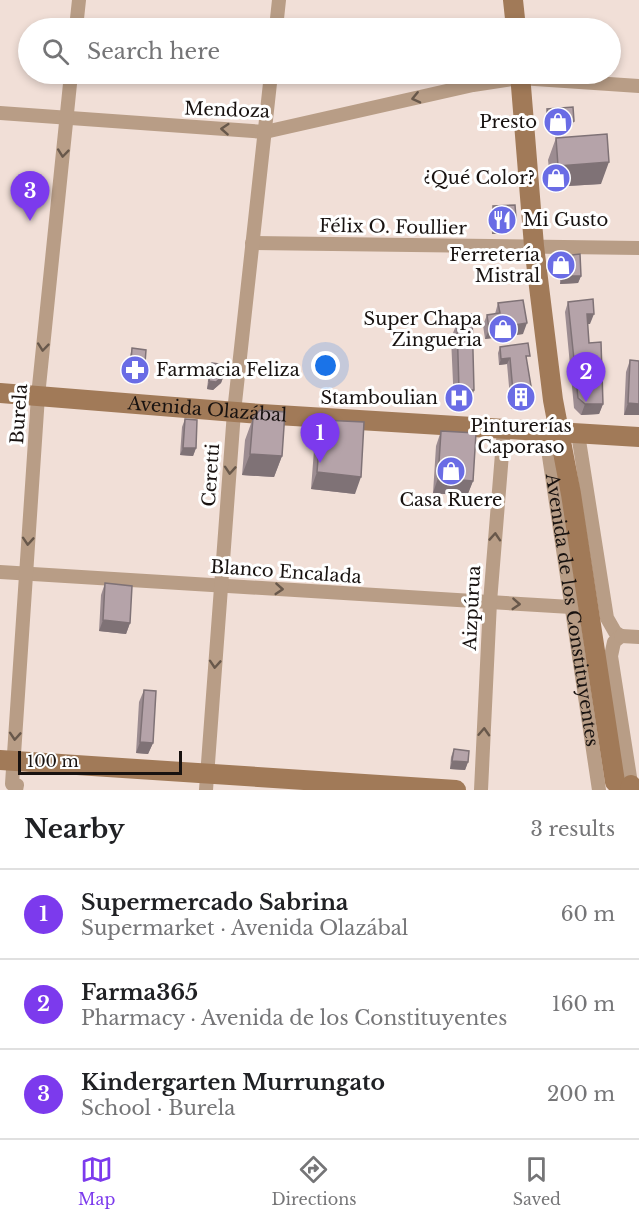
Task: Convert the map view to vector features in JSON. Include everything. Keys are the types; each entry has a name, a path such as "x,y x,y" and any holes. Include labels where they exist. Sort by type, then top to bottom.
{"main road":[{"path":"513,0 515,18"},
{"name":"Avenida de los Constituyentes","path":"521,84 534,246 553,400 569,433 621,788"},
{"name":"Avenida Olazábal","path":"0,393 234,412 639,437"},
{"path":"7,760 206,786 456,790"}],"street":[{"path":"77,18 79,0"},
{"path":"277,18 279,0"},
{"name":"Burela","path":"16,790 17,785 12,784 7,760 26,574 38,396 70,84"},
{"name":"Ceretti","path":"206,786 234,412 270,84"},
{"name":"Mendoza","path":"0,113 265,132 478,84"},
{"name":"Mendoza","path":"615,84 639,86"},
{"name":"Félix O. Foullier","path":"252,243 639,248"},
{"name":"Aizpúrua","path":"481,790 490,602 504,429"},
{"name":"Avenida de los Constituyentes","path":"569,433 549,456 571,607 621,788"},
{"name":"Avenida de los Constituyentes","path":"569,433 607,618 615,632 621,636 614,642 612,656 621,788"},
{"name":"Blanco Encalada","path":"0,572 571,607"},
{"path":"621,636 639,637"}],"building":[{"path":"573,107 574,121 549,123 547,109"},
{"path":"607,134 609,162 558,166 556,138"},
{"path":"515,205 516,218 510,225 495,226 493,206"},
{"path":"580,254 581,276 563,276 563,256"},
{"path":"593,299 594,314 587,314 589,343 601,342 603,404 585,404 578,398 568,302"},
{"path":"523,300 527,323 489,329 487,315 500,313 498,303"},
{"path":"463,314 472,314 474,390 459,390 457,323 463,323"},
{"path":"528,343 530,356 526,356 533,398 529,403 514,403 510,358 501,359 500,347"},
{"name":"Farmacia Feliza","path":"132,348 146,350 144,376 130,374"},
{"path":"630,360 639,361 639,404 628,403"},
{"path":"212,363 225,365 224,375 216,382 209,381"},
{"path":"260,410 285,412 282,456 250,454 253,418"},
{"path":"185,419 197,420 196,448 183,448"},
{"path":"321,420 364,422 361,477 317,472"},
{"path":"441,431 476,433 473,481 438,478"},
{"path":"105,583 132,586 130,623 103,620"},
{"path":"144,690 156,691 153,743 140,742"},
{"path":"454,749 469,751 468,762 452,761"}],"place":[{"name":"Presto","path":"558,122"},
{"name":"¿Qué Color?","path":"556,178"},
{"name":"Mi Gusto","path":"502,220"},
{"name":"Kindergarten Murrungato","path":"30,221"},
{"name":"Ferretería Mistral","path":"561,265"},
{"name":"Super Chapa Zingueria","path":"503,329"},
{"name":"Farmacia Feliza","path":"135,370"},
{"name":"Pinturerías Caporaso","path":"521,397"},
{"name":"Stamboulian","path":"459,398"},
{"name":"Farma365","path":"586,402"},
{"name":"Supermercado Sabrina","path":"320,463"},
{"name":"Casa Ruere","path":"451,471"}]}
